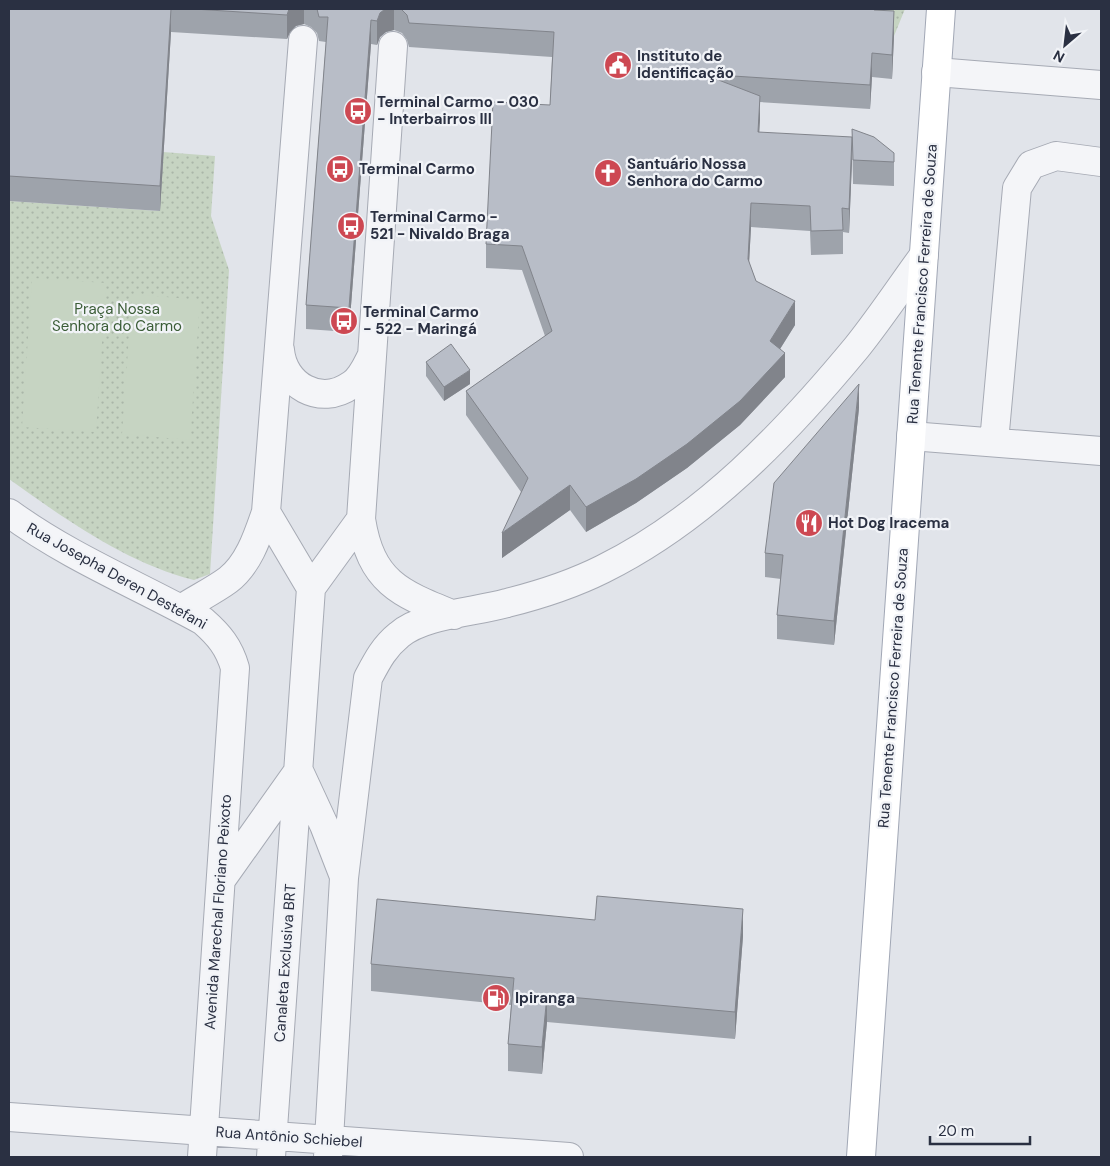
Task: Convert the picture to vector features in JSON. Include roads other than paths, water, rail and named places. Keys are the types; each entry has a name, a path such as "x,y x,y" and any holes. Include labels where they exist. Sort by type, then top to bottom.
{"main road":[{"name":"Rua Tenente Francisco Ferreira de Souza","path":"861,1157 924,255 939,9"}],"street":[{"path":"181,609 229,579 246,558 258,536 266,512 303,40"},
{"path":"392,46 360,519 364,541 375,564 388,582 412,598 454,615"},
{"path":"936,72 1101,84"},
{"path":"994,442 1017,188 1031,165 1056,156 1101,162"},
{"path":"329,1149 344,878 368,678 381,653 400,634 425,622 552,590 602,570 644,547 692,514 744,470 795,417 858,346 924,255"},
{"path":"279,346 281,363 289,378 303,388 319,394 337,393 352,385 364,373 371,357"},
{"path":"911,436 1101,451"},
{"path":"266,512 311,588 360,519"},
{"name":"Rua Josepha Deren Destefani","path":"9,513 30,528 89,563 203,622 219,635 230,653 234,668"},
{"name":"Canaleta Exclusiva BRT","path":"272,1147 311,588"},
{"name":"Avenida Marechal Floriano Peixoto","path":"203,1144 234,668"},
{"path":"220,881 298,770"},
{"name":"Canaleta Exclusiva BRT","path":"298,770 324,825 344,878"},
{"name":"Rua Antônio Schiebel","path":"9,1117 203,1144 569,1157"}],"place":[{"name":"Instituto de Identificação","path":"618,65"},
{"name":"Terminal Carmo - 030 - Interbairros III","path":"358,111"},
{"name":"Terminal Carmo","path":"340,169"},
{"name":"Santuário Nossa Senhora do Carmo","path":"608,173"},
{"name":"Terminal Carmo - 521 - Nivaldo Braga","path":"351,226"},
{"name":"Terminal Carmo - 522 - Maringá","path":"344,321"},
{"name":"Hot Dog Iracema","path":"809,523"},
{"name":"Ipiranga","path":"496,998"}],"park label":[{"name":"Praça Nossa Senhora do Carmo","path":"117,318"}]}
